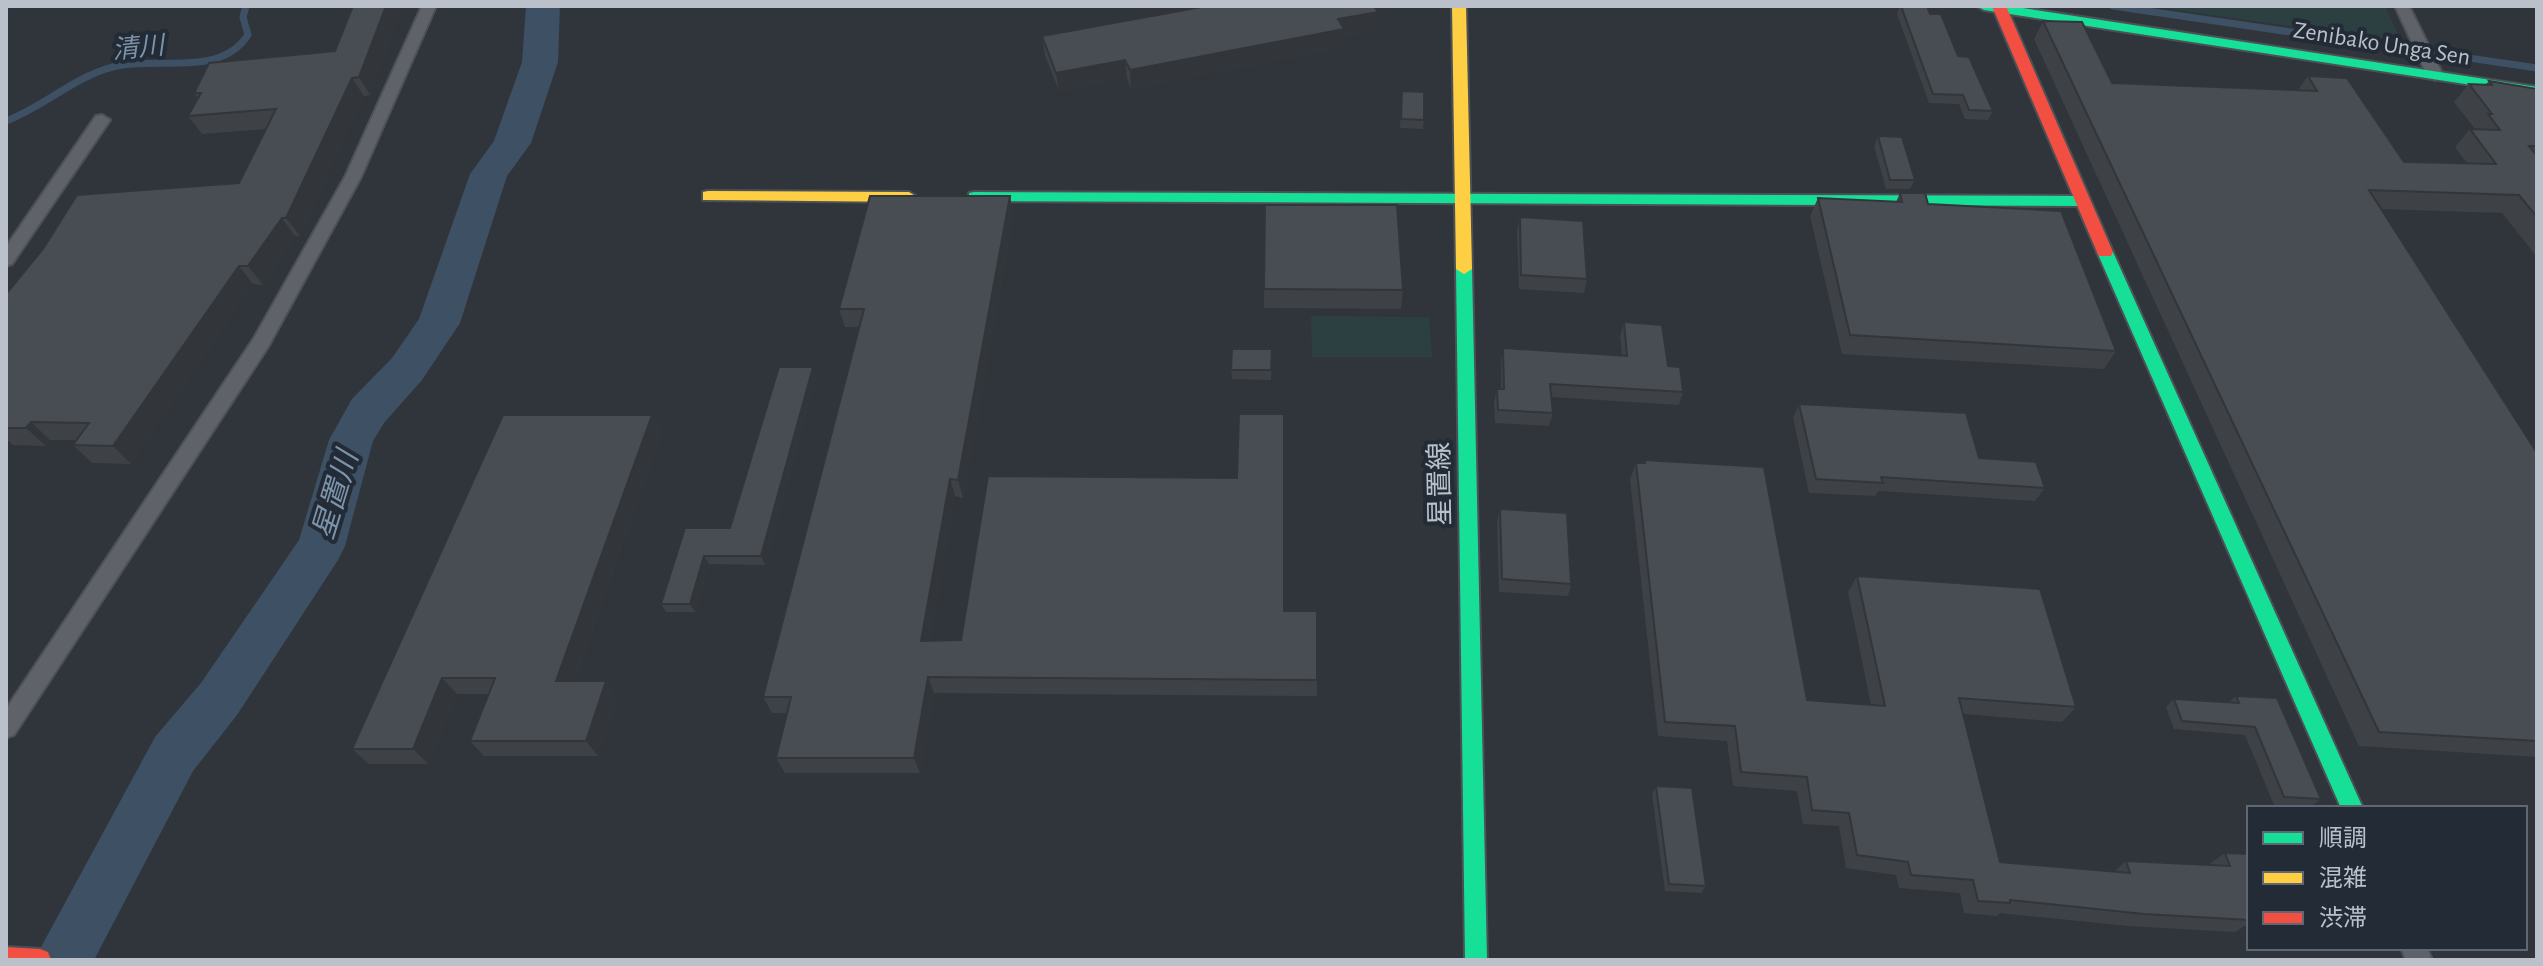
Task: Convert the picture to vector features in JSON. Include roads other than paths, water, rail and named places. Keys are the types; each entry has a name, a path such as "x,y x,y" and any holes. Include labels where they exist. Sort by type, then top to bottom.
{"main road":[{"name":"星置線","path":"1459,6 1476,960"},
{"path":"1994,7 2351,806"},
{"name":"Zenibako Unga Sen","path":"1994,7 2431,67 2537,91"},
{"path":"708,196 928,197"},
{"path":"959,197 2082,201"},
{"path":"6,958 40,960"}],"street":[{"path":"6,728 261,342 353,177 429,6"},
{"path":"2402,6 2431,67"},
{"path":"6,260 102,120"}],"waterway":[{"name":"清川","path":"6,121 106,69 138,63 191,63 223,56 237,48 248,35 243,17 246,6"},
{"name":"星置川","path":"63,960 174,754 219,699 321,546 351,440 368,411 407,369 439,323 489,174 512,143 540,62 543,6"},
{"path":"2113,6 2537,68"}]}
